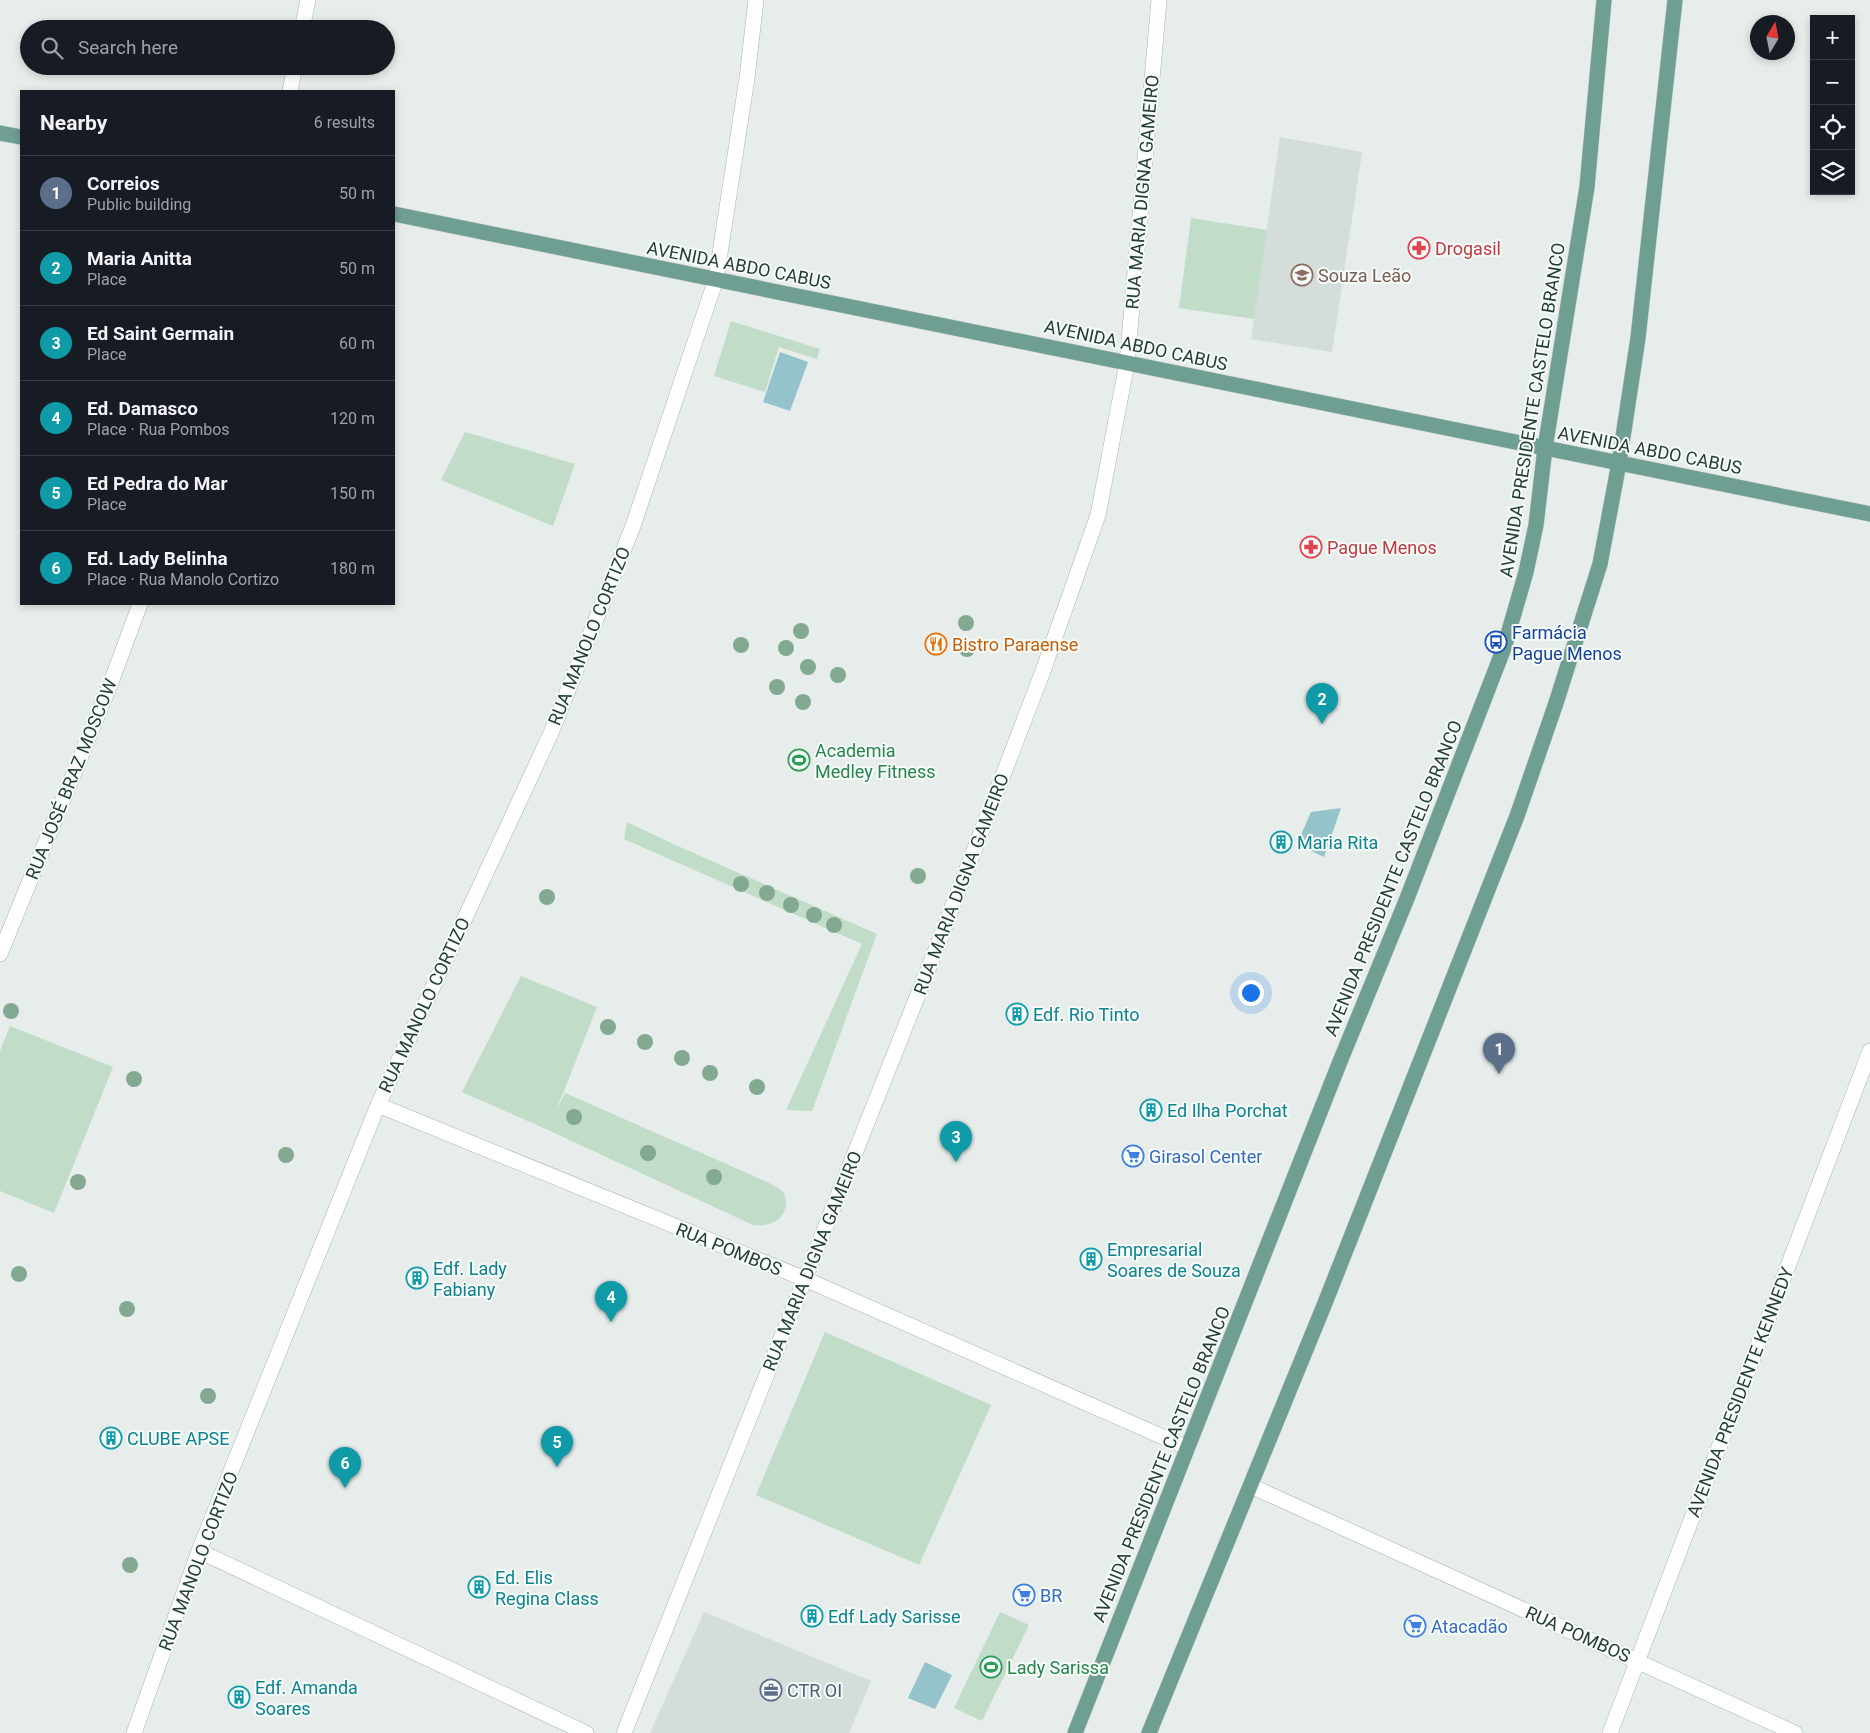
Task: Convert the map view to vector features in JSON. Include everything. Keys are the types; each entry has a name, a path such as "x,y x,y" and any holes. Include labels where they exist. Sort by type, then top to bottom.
{"main road":[{"name":"AVENIDA PRESIDENTE CASTELO BRANCO","path":"1075,1733 1339,1064 1406,901 1504,648 1526,572 1536,525 1545,448 1587,187 1604,0"},
{"path":"1149,1733 1329,1294 1517,816 1556,704 1600,564 1620,463 1638,338 1675,0"},
{"path":"0,133 20,137"},
{"name":"AVENIDA ABDO CABUS","path":"395,214 1870,514"}],"street":[{"path":"304,20 308,0"},
{"name":"RUA MANOLO CORTIZO","path":"134,1733 199,1551 378,1106 551,733 633,526 716,279 747,78 756,0"},
{"name":"RUA MARIA DIGNA GAMEIRO","path":"624,1733 939,943 1043,671 1098,515 1127,363 1159,0"},
{"path":"290,90 293,75"},
{"name":"RUA JOSÉ BRAZ MOSCOW","path":"0,954 110,685 140,605"},
{"name":"AVENIDA PRESIDENTE KENNEDY","path":"1610,1733 1870,1051"},
{"name":"RUA POMBOS","path":"378,1106 805,1279 1188,1448"},
{"name":"RUA POMBOS","path":"1251,1486 1795,1733"},
{"path":"199,1551 586,1733"}],"shaded area":[{"name":"Souza Leão","path":"1280,137 1362,152 1332,352 1251,339"},
{"path":"704,1612 871,1681 849,1733 650,1733"}],"green space":[{"path":"1191,218 1267,230 1254,319 1179,308"},
{"path":"731,321 820,349 817,359 779,347 765,392 714,376"},
{"path":"465,432 575,464 553,526 441,480"},
{"path":"627,822 877,934 812,1111 786,1110 862,944 624,839"},
{"path":"521,976 597,1007 556,1111 565,1093 772,1184 784,1193 786,1206 782,1215 774,1222 753,1225 462,1092"},
{"path":"10,1026 113,1067 54,1213 0,1191 0,1051"},
{"path":"825,1332 991,1405 919,1565 756,1495"},
{"name":"Lady Sarissa","path":"1000,1612 1029,1625 982,1721 954,1708"}],"water":[{"path":"780,352 808,362 790,411 763,402"},
{"path":"1341,808 1324,857 1297,844 1311,812"},
{"path":"925,1662 952,1675 935,1709 908,1698"}],"place":[{"name":"Drogasil","path":"1419,248"},
{"name":"Souza Leão","path":"1302,275"},
{"name":"Pague Menos","path":"1311,547"},
{"name":"Farmácia Pague Menos","path":"1496,642"},
{"name":"Bistro Paraense","path":"936,644"},
{"name":"Maria Anitta","path":"1322,724"},
{"name":"Academia Medley Fitness","path":"799,760"},
{"name":"Maria Rita","path":"1281,842"},
{"name":"Edf. Rio Tinto","path":"1017,1014"},
{"name":"Correios","path":"1499,1074"},
{"name":"Ed Ilha Porchat","path":"1151,1110"},
{"name":"Girasol Center","path":"1133,1156"},
{"name":"Ed Saint Germain","path":"956,1162"},
{"name":"Empresarial Soares de Souza","path":"1091,1259"},
{"name":"Edf. Lady Fabiany","path":"417,1278"},
{"name":"Ed. Damasco","path":"611,1322"},
{"name":"CLUBE APSE","path":"111,1438"},
{"name":"Ed Pedra do Mar","path":"557,1467"},
{"name":"Ed. Lady Belinha","path":"345,1488"},
{"name":"Ed. Elis Regina Class","path":"479,1587"},
{"name":"BR","path":"1024,1595"},
{"name":"Edf Lady Sarisse","path":"812,1616"},
{"name":"Atacadão","path":"1415,1626"},
{"name":"Lady Sarissa","path":"991,1667"},
{"name":"CTR OI","path":"771,1690"},
{"name":"Edf. Amanda Soares","path":"239,1697"}]}
